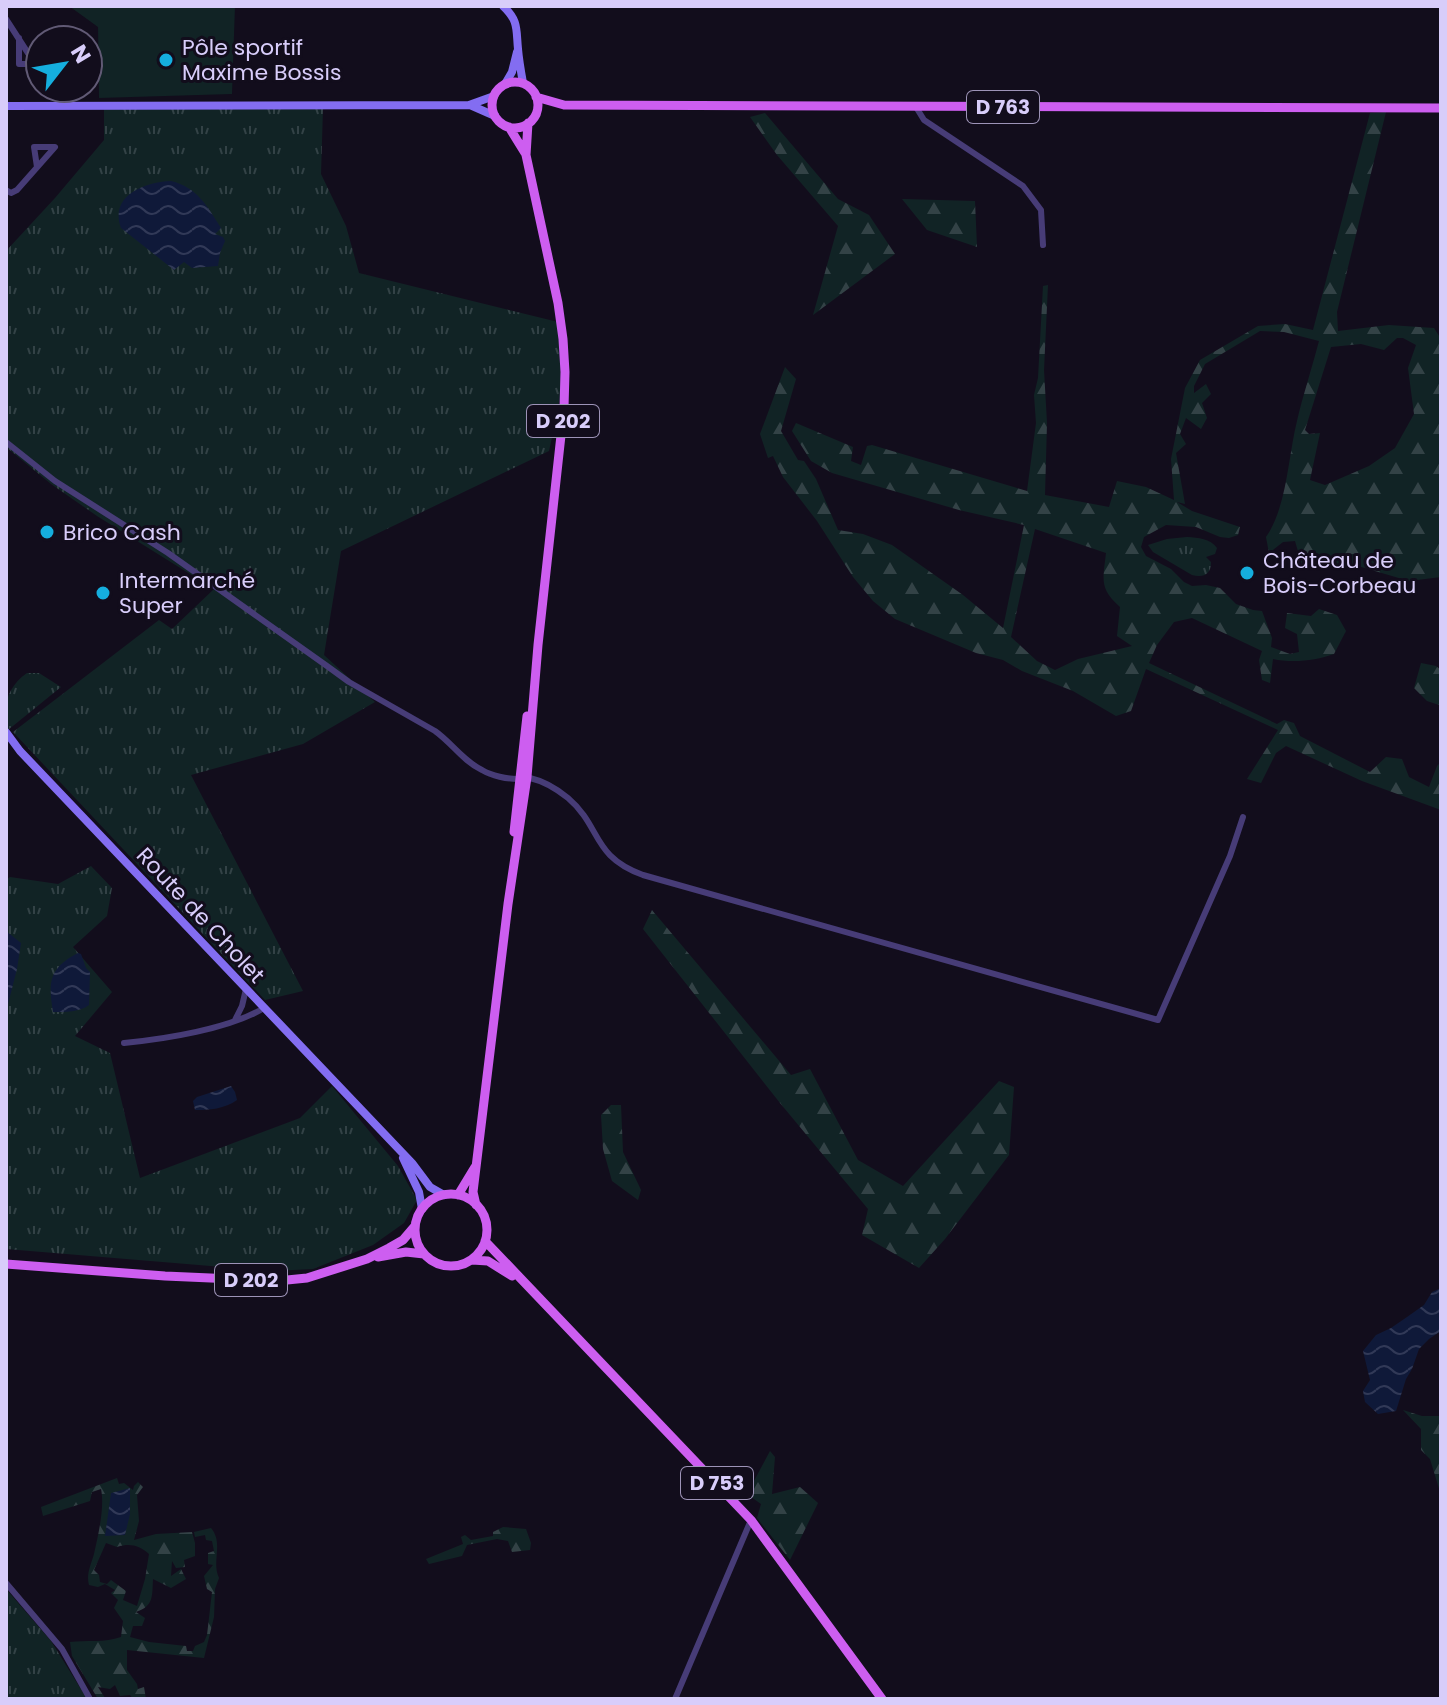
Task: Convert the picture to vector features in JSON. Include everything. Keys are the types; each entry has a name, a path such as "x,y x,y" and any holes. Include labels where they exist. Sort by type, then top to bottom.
{"main road":[{"path":"503,6 517,25 523,83"},
{"path":"495,116 494,96 512,72 518,47"},
{"path":"469,105 495,116 509,127 520,127 532,120 537,110 533,91 523,83 505,84"},
{"path":"6,106 469,105 494,96"},
{"name":"D 763","path":"536,97 564,105 1441,108"},
{"name":"D 763","path":"532,120 545,111 564,105"},
{"name":"D 202","path":"526,155 532,120"},
{"name":"D 202","path":"476,1205 473,1192 513,869 515,816 534,689 562,434 565,372 558,303 526,155 509,127"},
{"name":"Route de Cholet","path":"6,732 20,751 393,1145"},
{"name":"Route de Cholet","path":"6,740 20,751"},
{"path":"393,1145 430,1187 444,1195"},
{"path":"393,1145 413,1178 422,1209"},
{"name":"D 202","path":"458,1195 476,1164"},
{"path":"444,1195 458,1195 476,1205 482,1213 486,1222 485,1241 472,1260 462,1265 442,1265 424,1254 418,1244 415,1226 422,1209 430,1202 444,1195"},
{"name":"D 202","path":"367,1259 403,1240 415,1226"},
{"name":"D 753","path":"485,1241 751,1520 882,1699"},
{"name":"D 202","path":"6,1264 277,1281 307,1278 367,1259 406,1252 424,1254"},
{"name":"D 753","path":"472,1260 488,1261 529,1287"}],"street":[{"path":"6,19 19,38"},
{"path":"916,107 924,120 1023,186 1041,210 1043,245"},
{"path":"6,190 11,193 17,190 37,167"},
{"path":"6,442 55,481 168,553 349,682 435,731 482,770 492,775 546,783 565,795 586,819 608,856 638,873 1158,1020 1230,856 1243,817"},
{"path":"235,1020 246,989"},
{"path":"124,1043 203,1030 252,1015 264,1008"},
{"path":"675,1699 751,1520"},
{"path":"6,1583 62,1649 90,1699"}],"green space":[{"name":"Pôle sportif Maxime Bossis","path":"69,6 235,6 232,94 104,98 104,24 94,24"},
{"path":"104,108 323,108 321,174 346,226 359,273 558,322 565,377 549,451 341,551 324,655 375,702 303,744 191,775 303,991 265,1000 13,732 159,620 172,629 214,589 97,516 6,447 6,251 104,140"},
{"path":"1386,112 1337,312 1338,331 1389,325 1434,328 1441,339 1441,577 1409,581 1358,566 1302,565 1295,541 1283,542 1269,553 1266,537 1283,497 1297,421 1319,341 1284,332 1260,331 1205,364 1194,386 1194,393 1206,384 1211,394 1202,403 1207,418 1201,429 1186,418 1180,434 1186,444 1176,453 1185,504 1177,502 1192,511 1240,527 1238,535 1220,537 1196,527 1166,525 1144,537 1141,547 1146,556 1171,569 1184,582 1192,586 1220,588 1236,604 1262,611 1272,638 1271,647 1290,654 1299,652 1297,634 1285,628 1287,613 1311,616 1319,609 1337,615 1346,631 1334,654 1304,661 1273,659 1270,683 1262,680 1259,660 1262,651 1192,618 1174,622 1157,645 1149,663 1277,724 1284,720 1294,723 1300,736 1370,772 1386,757 1402,759 1409,777 1429,787 1441,762 1441,810 1362,781 1286,746 1276,753 1261,783 1247,779 1278,730 1146,669 1131,711 1116,716 1073,691 1003,660 976,653 895,619 873,601 853,577 817,521 783,477 773,456 768,458 760,434 785,367 796,379 781,431 798,460 804,461 816,479 838,530 863,534 892,545 963,595 1003,628 1024,525 959,510 832,473 811,461 792,431 796,423 853,447 851,461 861,465 867,446 872,445 1027,491 1036,423 1034,395 1038,378 1043,286 1048,285 1044,370 1047,423 1045,495 1109,507 1117,481 1146,487 1174,500 1171,459 1185,388 1200,360 1258,326 1285,324 1313,330 1370,113","holes":["1397,338 1416,345 1408,368 1414,414 1395,448 1369,466 1325,485 1310,480 1320,433 1309,434 1305,430 1331,347 1361,344 1384,350","1035,529 1106,553 1104,583 1120,607 1117,636 1132,646 1078,659 1055,670 1037,661 1011,637"]},
{"path":"765,113 838,199 869,215 895,254 813,315 838,226 777,155 750,117"},
{"path":"902,199 975,201 977,247 927,230"},
{"path":"1187,537 1207,540 1217,548 1215,554 1206,557 1211,562 1206,574 1192,575 1153,552 1148,545"},
{"path":"1421,663 1441,670 1439,705 1427,701 1414,688"},
{"path":"27,673 39,673 61,687 8,730 5,713 8,698 15,684"},
{"path":"91,866 112,888 107,916 73,947 112,992 75,1036 110,1053 140,1178 300,1118 332,1086 398,1166 417,1200 404,1223 373,1245 313,1269 272,1271 6,1249 6,880 10,877 58,884"},
{"path":"652,910 791,1075 810,1069 858,1160 903,1186 999,1081 1014,1087 1009,1155 919,1268 862,1235 868,1209 643,929"},
{"path":"611,1105 621,1105 623,1152 641,1190 638,1200 612,1181 603,1149 601,1115"},
{"path":"1403,1410 1422,1416 1441,1416 1441,1495 1430,1459 1421,1450 1421,1429"},
{"path":"770,1451 775,1457 772,1494 800,1487 818,1503 790,1560 757,1518 761,1504 747,1494"},
{"path":"117,1478 119,1484 124,1483 133,1490 138,1482 143,1487 137,1495 139,1521 134,1540 156,1534 192,1532 195,1556 184,1560 185,1567 176,1568 172,1561 171,1576 181,1569 186,1579 171,1588 153,1579 149,1603 136,1612 145,1618 142,1626 133,1626 130,1637 186,1646 187,1651 193,1651 207,1635 212,1592 207,1589 204,1576 213,1565 208,1564 208,1553 214,1551 212,1541 206,1540 205,1535 195,1537 194,1532 211,1528 217,1540 219,1578 204,1658 127,1650 127,1670 138,1689 144,1687 146,1699 120,1696 115,1685 110,1689 98,1687 105,1698 98,1699 72,1656 70,1642 121,1637 123,1621 114,1608 118,1600 111,1593 115,1590 105,1584 98,1587 89,1585 88,1581 100,1522 101,1489 92,1492 90,1501 43,1516 41,1507","holes":["106,1543 117,1547 134,1546 149,1554 137,1606 123,1600 126,1591 111,1580 107,1584 100,1582 94,1570"]},
{"path":"503,1527 526,1529 530,1550 512,1552 508,1541 497,1539 467,1545 462,1556 429,1564 426,1559 463,1544 461,1537 465,1535 471,1540 493,1536 493,1532"},
{"path":"6,1589 51,1641 87,1699 6,1699"}],"water":[{"path":"171,181 195,193 221,228 215,234 225,241 218,266 192,268 184,262 174,270 121,228 120,207 124,199 150,184"},
{"path":"6,931 21,943 6,1012"},
{"path":"78,953 90,972 89,1005 67,1012 53,1012 53,977 61,964"},
{"path":"231,1086 237,1100 222,1107 195,1110 193,1101 197,1097"},
{"path":"1441,1288 1441,1331 1419,1349 1396,1411 1378,1414 1365,1402 1363,1391 1370,1380 1363,1351 1376,1335 1424,1305 1432,1292"},
{"path":"130,1488 130,1514 125,1535 105,1536 111,1493"}],"place":[{"name":"Pôle sportif Maxime Bossis","path":"166,60"},
{"name":"Brico Cash","path":"47,532"},
{"name":"Château de Bois-Corbeau","path":"1247,573"},
{"name":"Intermarché Super","path":"103,593"}]}
